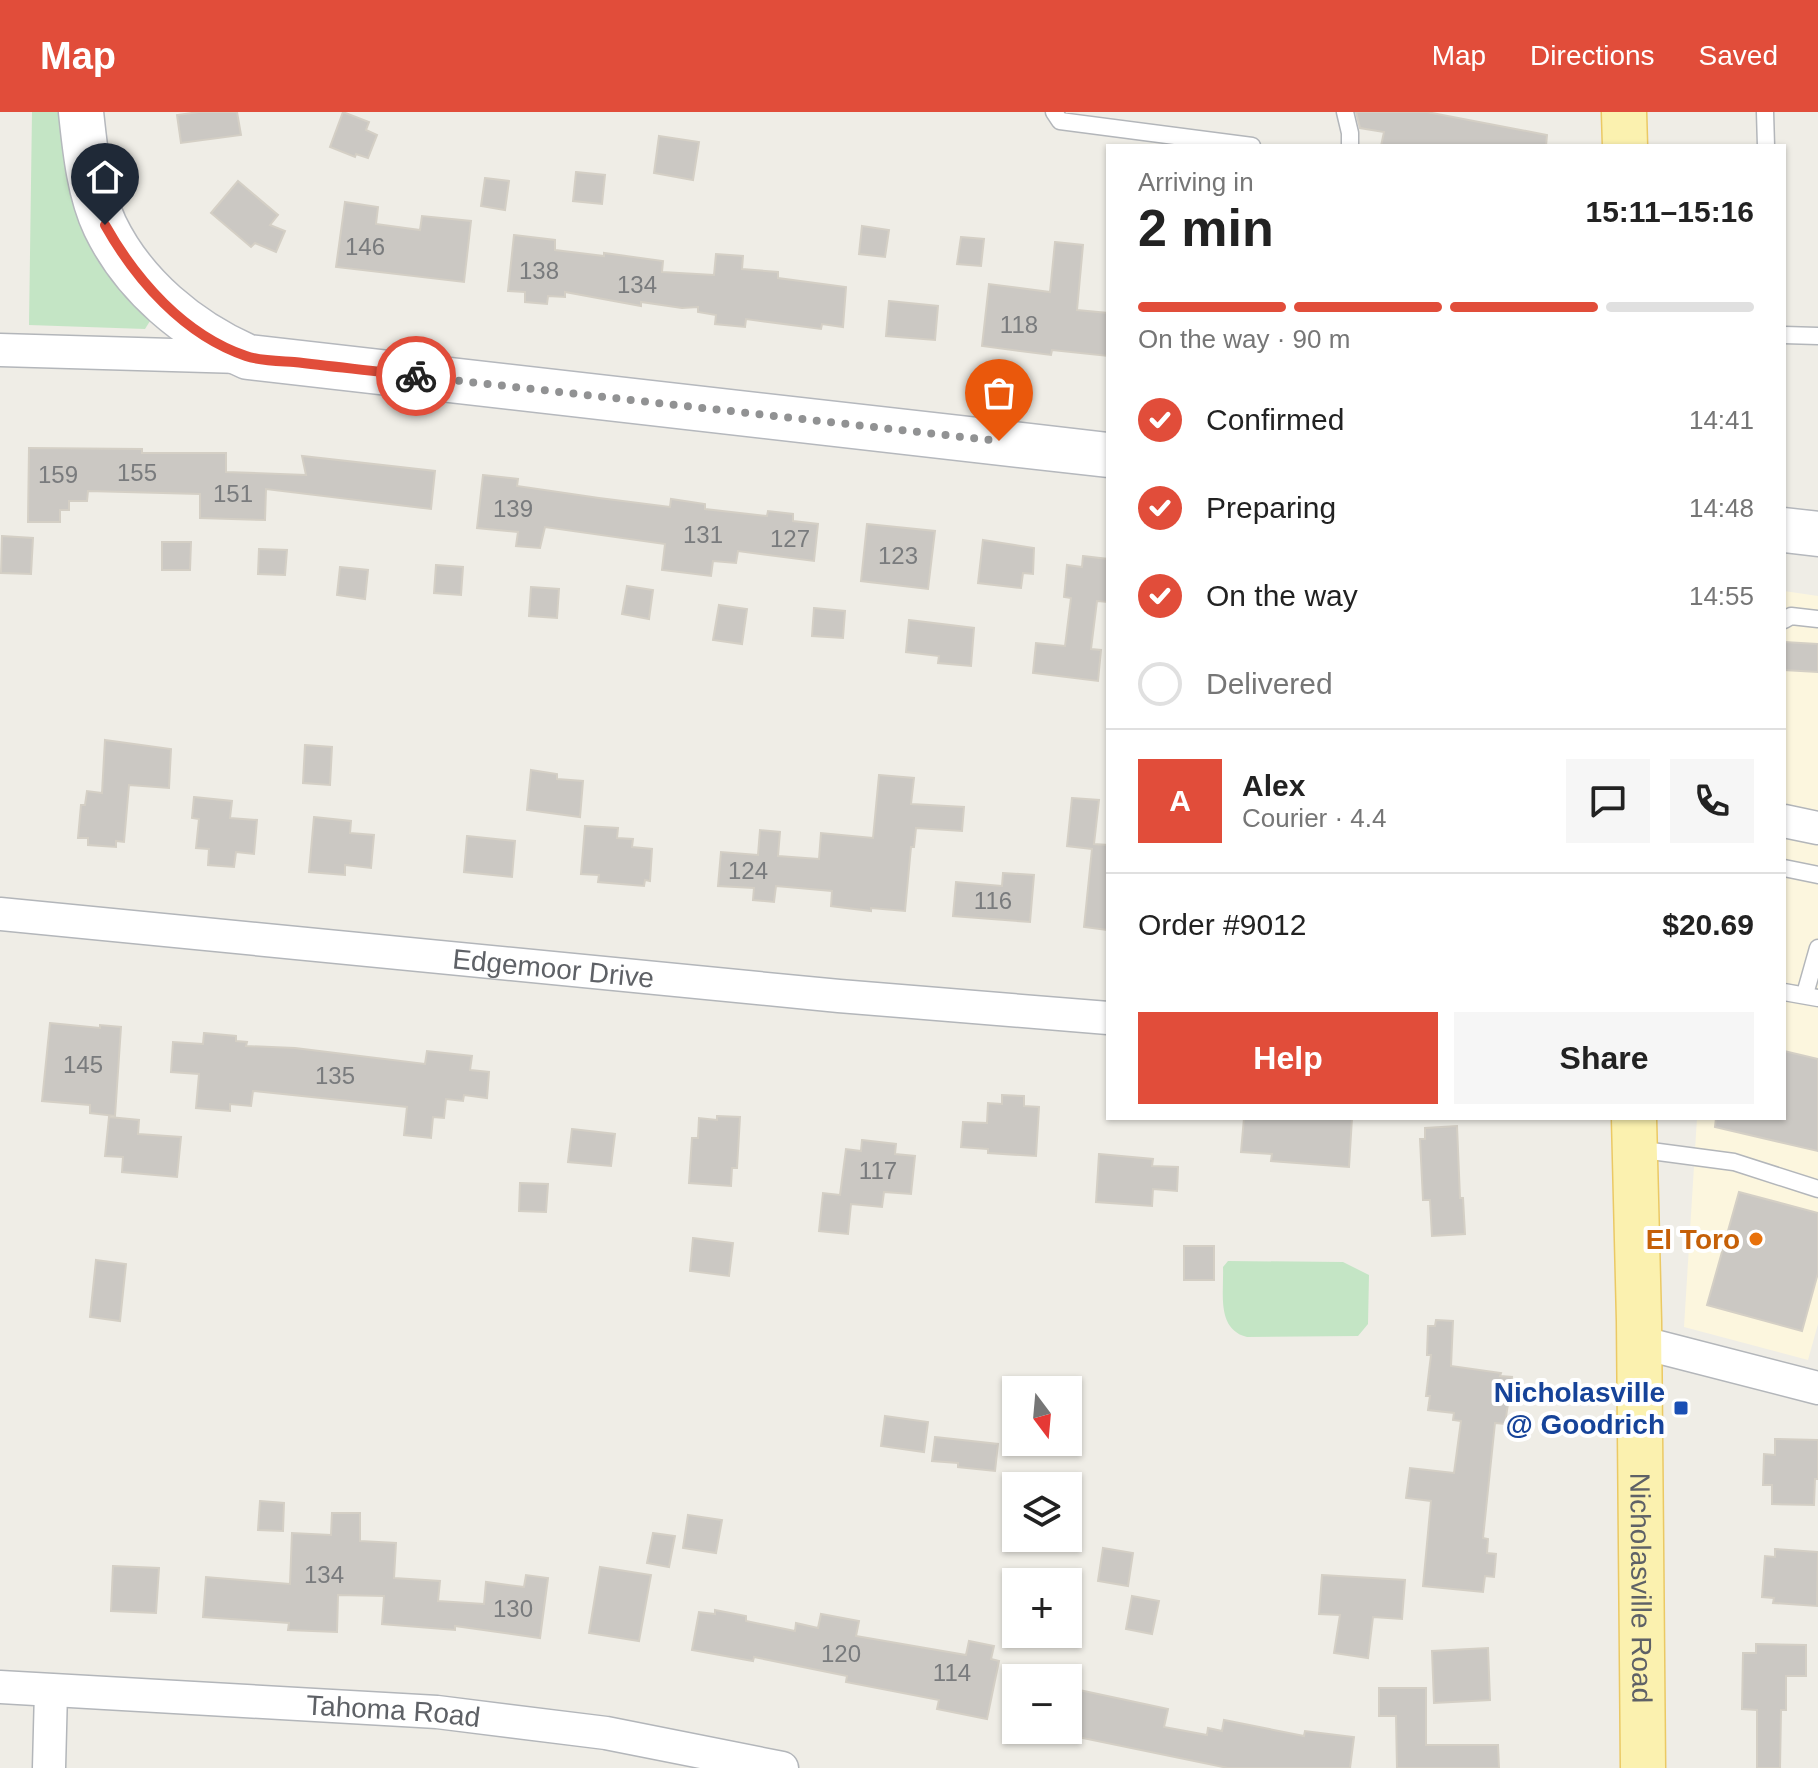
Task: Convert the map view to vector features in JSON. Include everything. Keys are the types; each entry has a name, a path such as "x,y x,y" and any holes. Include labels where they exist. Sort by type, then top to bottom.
{"main road":[{"path":"1624,112 1625,144"},
{"name":"Nicholasville Road","path":"1634,1133 1643,1768"}],"street":[{"path":"81,112 85,150 96,200 116,246 170,310 217,343 248,357"},
{"path":"0,350 248,357 1106,455"},
{"path":"1786,530 1818,534"},
{"path":"1786,821 1818,828"},
{"name":"Edgemoor Drive","path":"0,914 839,996 1106,1018"},
{"path":"1639,1342 1818,1388"},
{"name":"Tahoma Road","path":"0,1687 437,1712 606,1733 782,1768"},
{"path":"49,1768 51,1691"}],"lane":[{"path":"1054,112 1060,121 1237,144"},
{"path":"1345,112 1350,144"},
{"path":"1765,112 1766,144"},
{"path":"1786,335 1818,336"},
{"path":"1786,619 1791,616 1818,619"},
{"path":"1786,868 1818,875"},
{"path":"1786,992 1812,996 1818,948"},
{"path":"1634,1133 1818,1189"}],"shaded area":[{"path":"1786,591 1818,596 1818,1324 1808,1360 1684,1327 1697,1120 1786,1120"}],"green space":[{"path":"32,112 62,112 95,250 134,305 150,321 145,329 29,325"},
{"path":"1228,1261 1343,1262 1369,1275 1368,1324 1358,1336 1247,1337 1237,1333 1230,1326 1224,1309 1223,1267"}],"building":[{"path":"237,112 241,135 181,143 177,115"},
{"path":"343,112 369,122 366,130 377,135 368,158 356,154 355,157 330,147"},
{"path":"1356,112 1427,112 1547,135 1546,144 1381,144 1384,132 1360,128"},
{"path":"659,136 699,142 693,180 654,173"},
{"path":"576,172 605,175 602,204 573,201"},
{"path":"485,178 509,181 505,210 481,206"},
{"path":"238,181 278,215 270,225 285,231 276,252 255,243 251,247 211,213"},
{"path":"345,202 378,207 376,224 420,230 422,216 471,221 464,282 336,267"},
{"path":"862,226 889,230 885,257 859,254"},
{"path":"514,235 555,240 555,250 663,261 662,272 714,275 716,254 743,256 742,269 778,272 778,278 846,287 843,327 822,324 821,329 746,319 745,327 715,324 716,315 698,312 698,307 641,302 641,306 565,292 565,297 548,296 547,304 525,302 525,292 508,291"},
{"path":"961,237 984,239 981,266 957,264"},
{"path":"1055,242 1083,245 1077,310 1106,313 1106,356 1052,350 1051,355 982,346 989,284 1050,292"},
{"path":"889,301 938,306 935,340 886,336"},
{"path":"29,448 226,453 226,472 306,475 302,456 435,471 431,509 266,489 265,520 200,518 200,494 88,491 87,501 69,501 69,510 60,510 60,522 28,522"},
{"path":"483,475 518,479 517,486 670,507 671,499 705,504 705,509 767,516 768,511 793,514 793,521 818,524 814,561 738,551 736,563 713,561 711,576 662,570 665,544 545,527 540,548 516,546 518,532 477,528"},
{"path":"867,524 935,531 928,589 861,581"},
{"path":"2,536 33,538 31,574 1,573"},
{"path":"983,540 1034,548 1033,574 1023,573 1021,588 978,583"},
{"path":"162,542 191,542 190,570 162,570"},
{"path":"259,549 287,550 285,575 258,574"},
{"path":"1083,556 1106,559 1106,602 1097,601 1091,649 1101,650 1098,681 1033,673 1036,643 1065,646 1071,598 1064,597 1067,565 1082,567"},
{"path":"436,565 463,567 461,595 434,593"},
{"path":"340,567 368,570 365,599 337,595"},
{"path":"627,586 653,590 649,619 622,614"},
{"path":"531,587 559,589 557,618 529,616"},
{"path":"719,605 747,609 742,644 713,640"},
{"path":"814,608 845,611 843,638 812,636"},
{"path":"909,620 974,628 971,666 938,663 939,656 906,652"},
{"path":"1786,642 1818,644 1818,672 1786,670"},
{"path":"105,740 171,749 169,788 129,785 124,842 116,841 116,847 88,845 88,838 78,838 81,805 85,805 87,791 102,793"},
{"path":"305,745 332,747 330,785 303,783"},
{"path":"531,770 557,774 557,779 583,781 580,817 527,810"},
{"path":"879,775 914,778 911,804 964,807 962,831 916,828 914,847 911,847 905,911 831,906 832,891 776,886 774,902 753,900 754,888 718,886 721,852 758,855 760,830 780,832 778,856 819,859 821,833 873,838"},
{"path":"194,797 232,801 230,818 257,820 254,854 236,852 234,867 208,865 209,849 196,848 199,819 192,818"},
{"path":"1072,798 1099,800 1094,844 1106,845 1106,930 1084,927 1092,849 1067,846"},
{"path":"314,817 351,821 350,833 374,835 371,868 345,865 345,875 309,872"},
{"path":"585,826 618,828 617,838 633,839 632,847 652,849 650,881 645,880 644,886 598,882 599,875 581,874"},
{"path":"467,836 515,841 512,877 464,872"},
{"path":"1003,873 1034,875 1030,922 953,916 956,882 1002,886"},
{"path":"50,1023 121,1027 115,1116 90,1113 90,1105 42,1101"},
{"path":"204,1033 236,1036 236,1041 247,1042 246,1046 295,1048 425,1064 427,1051 472,1056 470,1070 489,1072 487,1098 464,1095 463,1101 446,1099 444,1118 433,1117 431,1138 404,1135 407,1107 253,1091 251,1106 230,1104 230,1111 196,1108 199,1074 171,1072 173,1042 203,1044"},
{"path":"1786,1051 1818,1059 1818,1151 1715,1127 1716,1120 1786,1120"},
{"path":"1002,1095 1024,1096 1024,1106 1039,1107 1036,1156 988,1153 988,1149 961,1147 963,1122 987,1123 988,1103 1002,1104"},
{"path":"717,1116 740,1117 737,1168 732,1168 731,1186 689,1183 692,1138 698,1138 699,1118 717,1120"},
{"path":"109,1117 139,1120 138,1134 181,1137 177,1177 122,1172 123,1157 105,1156"},
{"path":"1244,1120 1352,1120 1349,1167 1271,1161 1272,1154 1241,1152"},
{"path":"1457,1126 1465,1234 1432,1236 1430,1200 1423,1200 1420,1139 1425,1139 1425,1128"},
{"path":"572,1129 615,1134 611,1166 568,1162"},
{"path":"862,1140 896,1144 895,1154 915,1156 911,1194 884,1192 882,1207 851,1204 848,1234 819,1231 823,1193 840,1195 846,1149 861,1151"},
{"path":"1099,1154 1153,1159 1152,1166 1178,1167 1177,1191 1153,1189 1152,1206 1096,1202"},
{"path":"520,1183 548,1184 546,1212 519,1211"},
{"path":"1739,1192 1818,1213 1818,1273 1802,1331 1707,1305"},
{"path":"693,1238 733,1243 729,1276 690,1271"},
{"path":"1184,1246 1214,1246 1214,1280 1184,1280"},
{"path":"96,1260 126,1264 120,1321 90,1317"},
{"path":"1436,1320 1453,1321 1451,1366 1512,1377 1505,1424 1495,1423 1483,1538 1488,1539 1487,1553 1496,1554 1494,1577 1485,1576 1483,1592 1423,1586 1431,1501 1406,1498 1410,1468 1454,1473 1461,1421 1453,1420 1454,1413 1428,1410 1430,1396 1426,1396 1431,1355 1427,1355 1428,1326 1435,1326"},
{"path":"885,1416 928,1422 924,1452 881,1446"},
{"path":"935,1437 998,1444 995,1471 932,1461"},
{"path":"1775,1439 1818,1440 1814,1505 1772,1504 1772,1485 1763,1485 1764,1454 1775,1455"},
{"path":"260,1501 284,1503 283,1531 258,1530"},
{"path":"332,1513 360,1513 360,1541 396,1543 394,1578 440,1581 438,1601 484,1604 486,1582 524,1587 526,1575 548,1578 540,1638 455,1626 455,1630 382,1624 384,1596 338,1595 337,1632 288,1630 289,1623 203,1617 206,1577 290,1584 292,1533 331,1535"},
{"path":"688,1515 722,1520 716,1553 683,1548"},
{"path":"653,1533 675,1536 669,1567 647,1563"},
{"path":"1103,1548 1133,1553 1128,1586 1098,1581"},
{"path":"1775,1549 1818,1552 1817,1606 1773,1603 1774,1598 1762,1597 1765,1556 1775,1557"},
{"path":"113,1566 159,1568 156,1613 111,1611"},
{"path":"600,1567 651,1575 639,1641 589,1633"},
{"path":"1322,1575 1405,1580 1402,1619 1373,1617 1368,1658 1334,1653 1340,1615 1319,1614"},
{"path":"1132,1596 1159,1601 1152,1634 1126,1629"},
{"path":"715,1610 746,1616 746,1621 795,1631 796,1623 818,1628 821,1614 859,1621 856,1636 966,1655 969,1641 994,1646 991,1659 999,1661 987,1719 937,1709 939,1700 846,1682 847,1676 754,1657 753,1661 692,1650 699,1612 715,1614"},
{"path":"1756,1644 1806,1645 1806,1676 1786,1676 1786,1710 1781,1710 1780,1768 1757,1768 1757,1710 1742,1709 1743,1653 1756,1653"},
{"path":"1488,1648 1490,1700 1434,1703 1432,1651"},
{"path":"1379,1688 1426,1688 1426,1745 1498,1745 1499,1768 1397,1768 1396,1716 1379,1716"},
{"path":"1082,1691 1168,1709 1164,1727 1207,1735 1208,1728 1222,1731 1224,1720 1304,1736 1305,1731 1354,1737 1350,1768 1228,1768 1082,1738"}],"way so far":[{"path":"416,376 999,441"}],"place":[{"name":"El Toro","path":"1756,1239"},
{"name":"Nicholasville @ Goodrich","path":"1681,1408"}],"route":[{"path":"105,225 132,268 170,310 217,343 248,357 416,376"}]}
